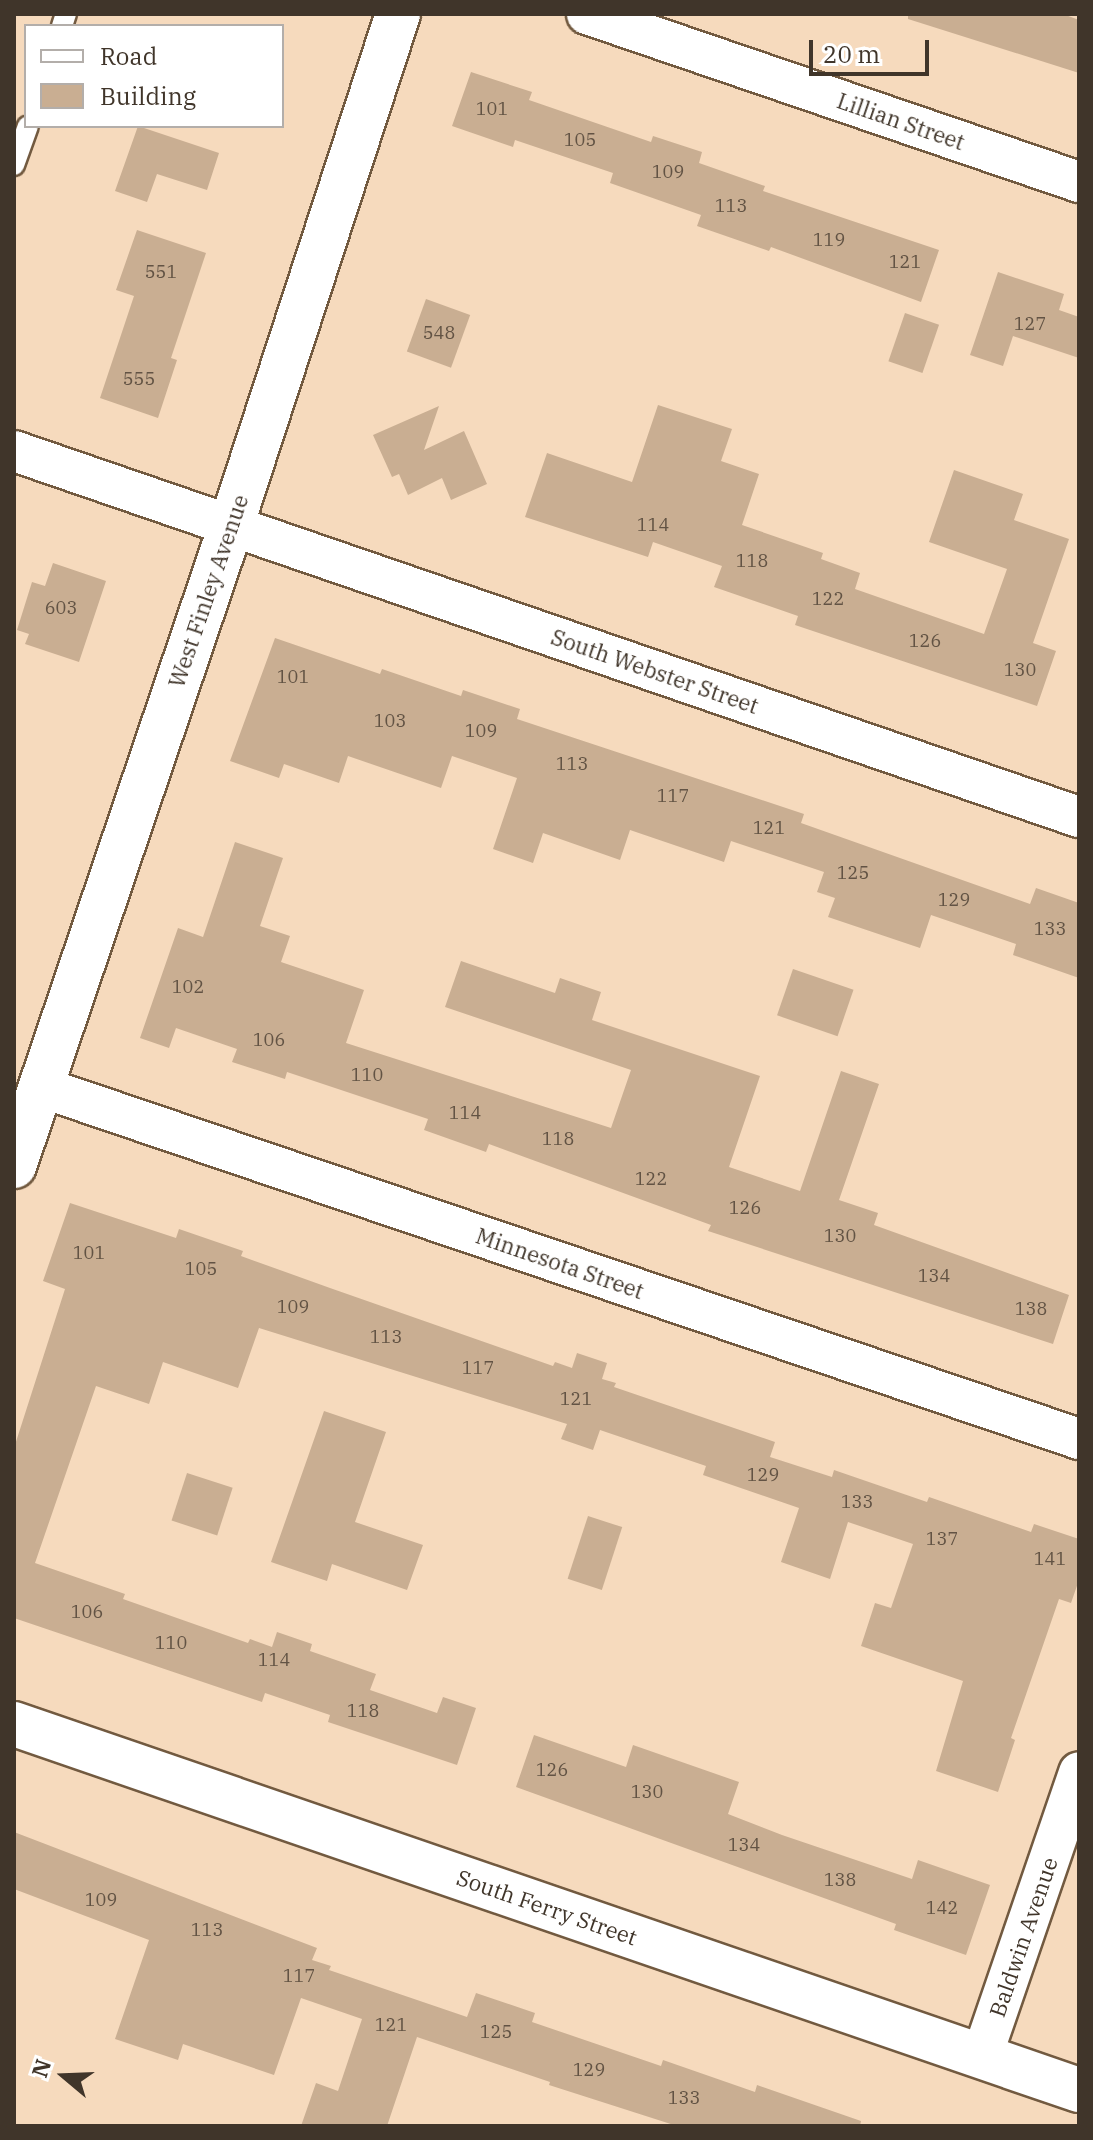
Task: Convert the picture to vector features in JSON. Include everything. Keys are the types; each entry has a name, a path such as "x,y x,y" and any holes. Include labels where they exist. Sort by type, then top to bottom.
{"main road":[{"name":"West Finley Avenue","path":"14,1166 231,526 398,14"},
{"name":"South Ferry Street","path":"14,1724 1079,2090"}],"street":[{"name":"Lillian Street","path":"587,14 1079,182"},
{"name":"South Webster Street","path":"14,451 1079,817"},
{"name":"Minnesota Street","path":"41,1087 1079,1439"},
{"name":"Baldwin Avenue","path":"982,2056 1079,1772"}],"lane":[{"path":"14,165 27,128"}],"building":[{"path":"908,14 1063,14 1079,20 1079,73 908,19"},
{"path":"471,72 532,92 529,100 651,142 653,136 702,152 699,163 765,186 763,191 939,250 921,302 771,247 769,251 697,226 701,215 610,183 613,173 515,140 513,147 452,126"},
{"path":"137,128 219,153 207,190 157,174 147,202 115,191"},
{"path":"137,230 206,253 171,358 177,360 158,418 100,398 134,296 116,290"},
{"path":"998,272 1064,294 1059,310 1079,317 1079,358 1013,336 1003,366 970,355"},
{"path":"426,299 470,315 451,368 407,352"},
{"path":"905,313 939,325 922,373 888,361"},
{"path":"658,405 732,429 721,461 759,474 742,525 823,553 821,559 860,573 855,589 984,634 1007,569 929,542 954,470 1023,494 1014,520 1069,539 1033,643 1056,651 1037,706 795,625 798,616 714,587 722,566 653,542 648,557 525,517 547,453 632,482"},
{"path":"439,406 424,450 464,431 487,484 451,500 442,478 408,495 399,474 392,477 373,435"},
{"path":"53,563 106,581 79,662 25,644 29,634 17,630 32,582 45,586"},
{"path":"275,638 380,674 382,669 461,696 463,690 520,709 517,719 804,814 801,823 1030,904 1036,888 1079,903 1079,978 1013,955 1016,944 931,915 920,948 828,917 835,898 817,892 824,872 731,841 724,862 630,830 620,860 543,833 533,863 493,849 517,778 452,756 441,788 348,756 339,783 284,764 279,778 230,761"},
{"path":"235,842 283,858 260,926 290,936 281,962 364,990 346,1043 611,1128 631,1070 445,1007 461,961 555,993 560,978 601,992 592,1020 760,1076 729,1167 800,1191 841,1071 879,1084 839,1200 878,1213 874,1225 1069,1295 1053,1344 708,1231 711,1225 489,1144 486,1152 424,1130 428,1119 287,1072 285,1079 232,1062 237,1049 176,1028 169,1048 140,1038 178,928 203,937"},
{"path":"793,969 854,990 838,1036 777,1015"},
{"path":"70,1203 176,1238 179,1229 243,1251 241,1256 553,1366 555,1362 572,1368 577,1353 607,1363 602,1379 616,1383 614,1387 775,1442 770,1457 832,1477 834,1470 927,1502 929,1497 1031,1532 1034,1524 1079,1539 1079,1580 1071,1603 1059,1599 1011,1738 1015,1740 998,1792 936,1771 963,1681 861,1646 875,1603 891,1608 913,1544 848,1522 830,1579 781,1562 799,1508 703,1475 706,1466 600,1430 593,1450 561,1439 567,1424 259,1328 238,1388 163,1362 149,1404 96,1386 35,1563 125,1594 123,1599 248,1643 250,1639 272,1647 277,1632 312,1644 310,1651 376,1674 370,1690 437,1713 443,1697 476,1708 457,1765 328,1722 330,1715 265,1693 262,1702 14,1618 14,1448 65,1289 43,1281"},
{"path":"324,1411 386,1432 355,1522 423,1545 407,1590 332,1564 327,1581 271,1562"},
{"path":"187,1473 233,1488 217,1535 172,1521"},
{"path":"588,1516 622,1527 602,1590 568,1579"},
{"path":"534,1735 626,1767 633,1745 739,1782 728,1814 912,1879 918,1860 990,1885 966,1955 894,1930 896,1924 516,1787"},
{"path":"14,1832 317,1948 312,1960 331,1966 329,1970 467,2017 476,1993 535,2013 532,2022 661,2066 663,2060 755,2092 757,2085 861,2121 860,2126 677,2126 549,2085 550,2082 417,2037 387,2126 301,2126 316,2083 338,2091 362,2019 301,1998 274,2075 183,2044 178,2060 115,2039 149,1940 14,1889"}]}
